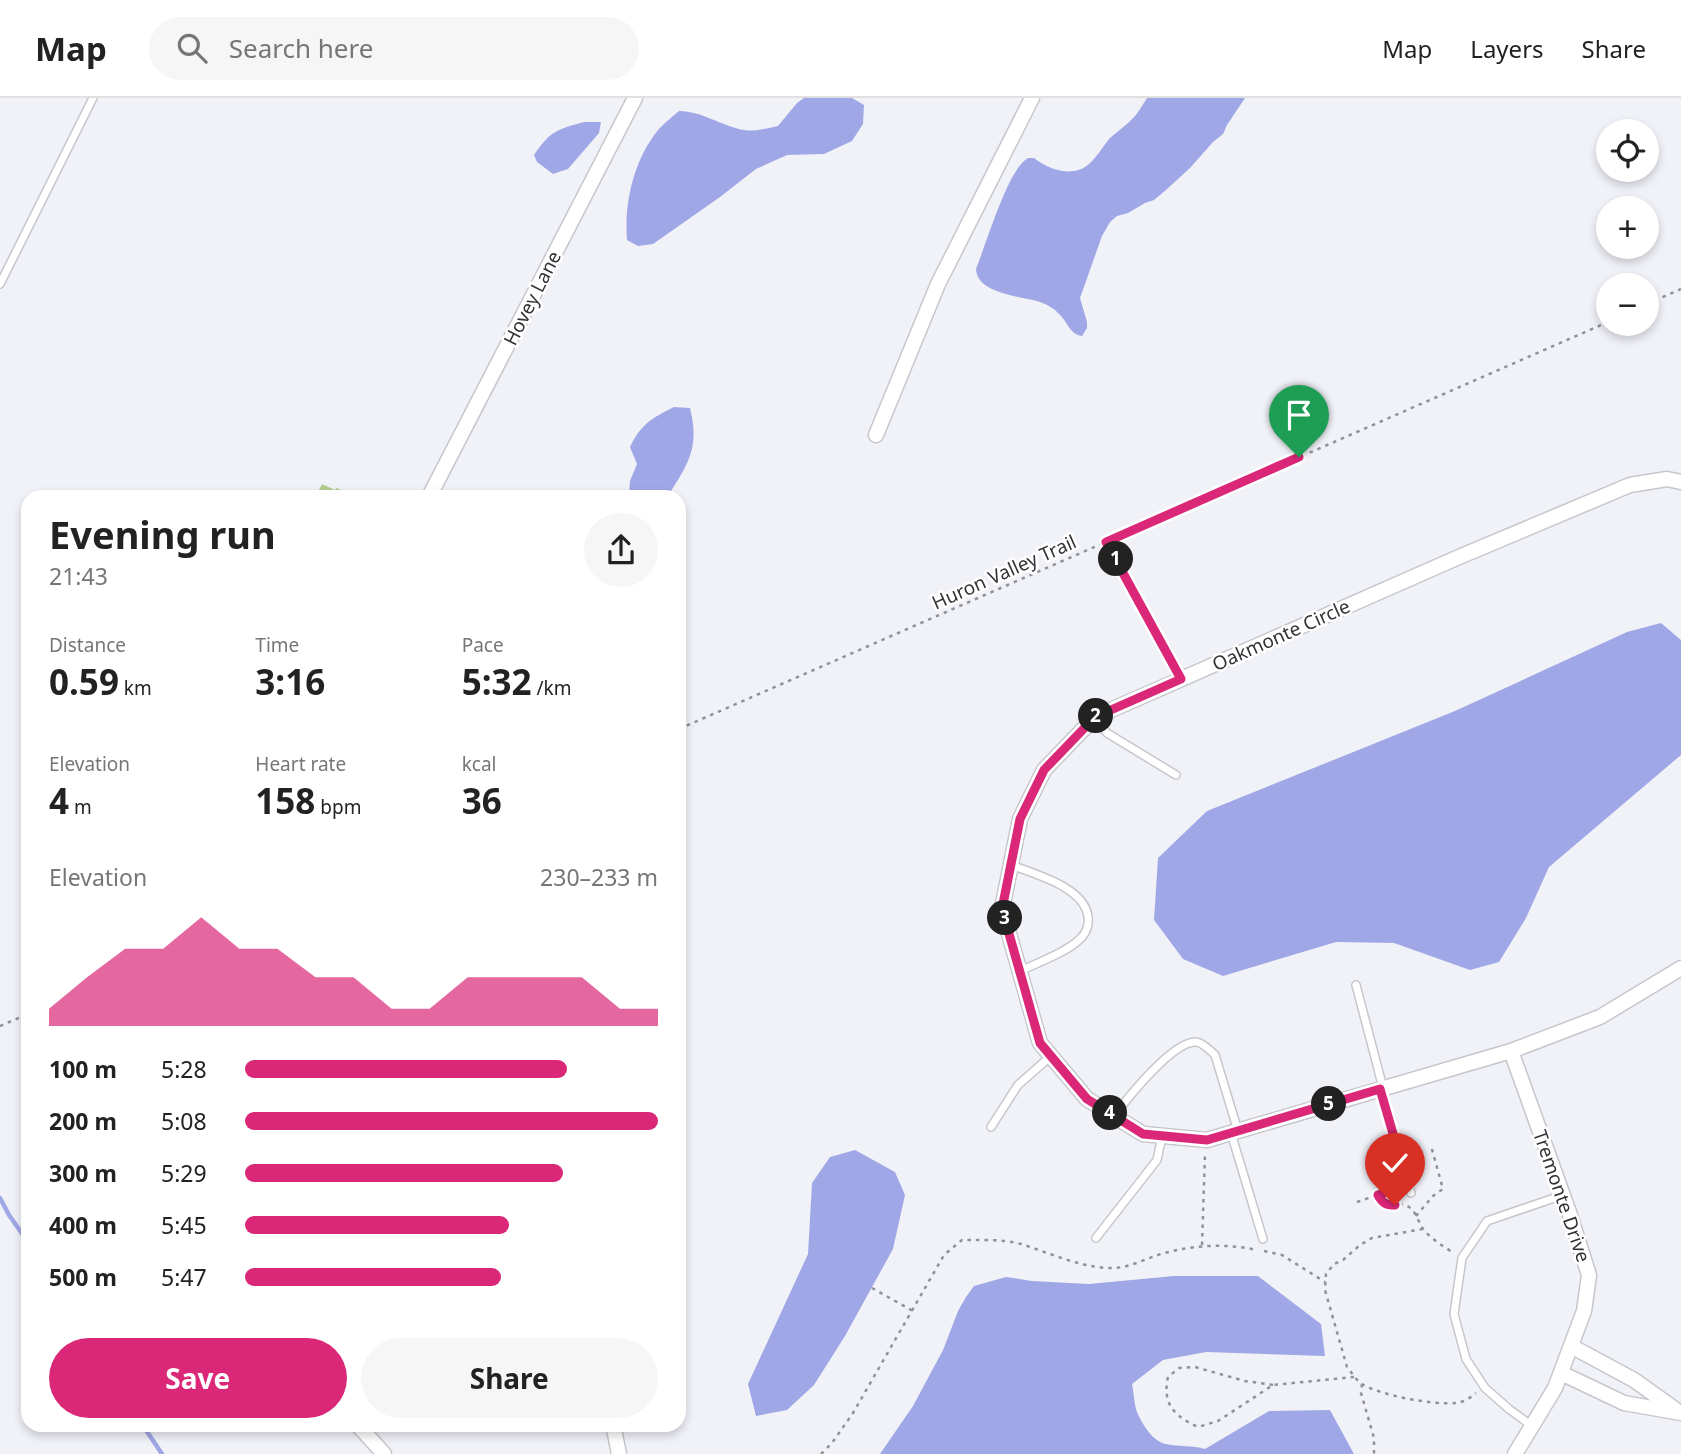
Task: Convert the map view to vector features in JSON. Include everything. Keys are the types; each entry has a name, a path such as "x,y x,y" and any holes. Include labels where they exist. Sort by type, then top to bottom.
{"street":[{"name":"Hovey Lane","path":"433,490 635,98"},
{"path":"876,435 938,284 1032,98"},
{"name":"Oakmonte Circle","path":"1681,482 1667,479 1630,485 1095,717 1044,770 1020,819 1002,909 1040,1043 1087,1099 1143,1134 1205,1139 1511,1051 1600,1017 1681,968"},
{"name":"Tremonte Drive","path":"1511,1051 1589,1275 1584,1311 1555,1388 1515,1454"},
{"path":"1571,1346 1634,1380 1680,1413"},
{"path":"1561,1373 1624,1403 1680,1413"},
{"path":"364,1432 384,1454"},
{"path":"615,1432 619,1454"}],"lane":[{"path":"0,284 93,98"},
{"path":"1095,717 1107,733 1176,775"},
{"path":"1011,865 1057,883 1082,902 1088,914 1088,924 1081,937 1065,949 1020,971"},
{"path":"1356,985 1409,1189"},
{"path":"1114,1116 1144,1078 1180,1048 1198,1042 1207,1047 1215,1055 1263,1239"},
{"path":"991,1126 1018,1085 1051,1056"},
{"path":"1096,1238 1157,1160 1162,1135"},
{"path":"1532,1426 1485,1388 1466,1359 1454,1314 1462,1257 1487,1221 1563,1195"}],"path":[{"path":"1659,299 1681,289"},
{"name":"Huron Valley Trail","path":"686,726 1596,327"},
{"path":"1106,542 1181,679"},
{"path":"0,1026 21,1017"},
{"path":"1202,1245 1205,1139"},
{"path":"1416,1216 1433,1196 1443,1189 1431,1146"},
{"path":"1357,1202 1409,1189"},
{"path":"1378,1195 1380,1201 1386,1205 1410,1208 1423,1229 1462,1257"},
{"path":"1423,1229 1373,1238 1334,1264 1326,1275 1325,1290 1347,1367 1362,1384 1405,1399 1458,1403 1485,1388"},
{"path":"821,1454 853,1413 944,1255 962,1240 1017,1243 1089,1266 1111,1269 1202,1245 1250,1248 1282,1255 1325,1282"},
{"path":"872,1288 913,1311"},
{"path":"1273,1385 1218,1421 1198,1427 1183,1420 1172,1410 1165,1392 1168,1377 1179,1368 1195,1367 1245,1381 1273,1385 1354,1377"},
{"path":"1362,1384 1361,1393 1374,1438 1374,1454"}],"water":[{"path":"804,98 852,98 864,105 863,124 852,141 824,154 787,155 756,169 653,244 638,246 627,240 627,211 632,182 643,154 665,122 679,111 696,113 736,128 757,130 778,126"},
{"path":"1147,98 1245,98 1223,134 1190,168 1154,200 1117,216 1110,222 1102,236 1080,298 1087,322 1082,336 1074,333 1048,305 1001,293 984,284 976,269 1010,181 1024,161 1034,158 1061,171 1083,168 1110,138 1135,116"},
{"path":"584,122 601,122 599,133 568,169 553,174 537,162 534,155 550,136 561,129"},
{"path":"674,407 690,408 694,434 690,455 671,490 629,490 637,464 630,447 638,433 659,415"},
{"path":"1661,623 1681,640 1681,755 1549,867 1526,918 1499,962 1470,970 1394,943 1336,942 1223,976 1183,959 1154,920 1158,858 1207,811 1455,711 1627,632"},
{"path":"855,1150 895,1172 905,1195 893,1249 845,1336 814,1385 787,1410 756,1416 748,1384 808,1254 812,1183 830,1157"},
{"path":"1174,1276 1258,1276 1321,1324 1325,1356 1206,1352 1163,1360 1132,1384 1137,1412 1152,1436 1161,1443 1205,1449 1269,1411 1330,1410 1354,1454 880,1454 913,1406 943,1350 958,1311 974,1286 1006,1277 1089,1284"}],"building":[{"path":"322,484 335,490 319,490"}],"waterway":[{"path":"0,1198 21,1232"},
{"path":"147,1432 162,1454"}],"route":[{"path":"1299,457 1106,542 1181,679 1095,717 1044,770 1020,819 1002,909 1040,1043 1087,1099 1143,1134 1207,1140 1380,1089 1408,1185 1378,1195 1380,1201 1386,1205 1395,1205"}]}
